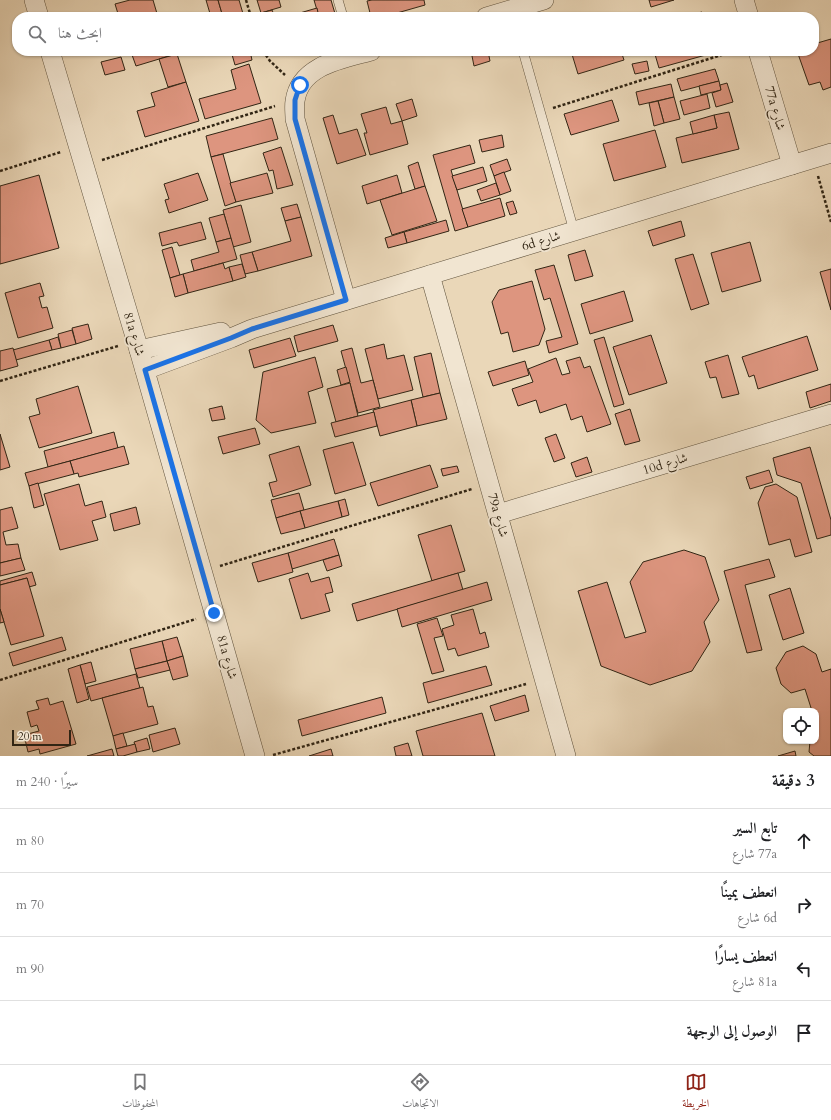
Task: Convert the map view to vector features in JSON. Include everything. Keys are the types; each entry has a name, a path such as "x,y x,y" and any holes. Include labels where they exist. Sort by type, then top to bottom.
{"street":[{"path":"34,0 38,12"},
{"path":"511,9 544,0"},
{"path":"744,0 747,12"},
{"name":"81a شارع","path":"51,56 145,370 255,756"},
{"path":"346,300 295,119 297,93 308,75 319,67 351,56"},
{"name":"77a شارع","path":"759,56 792,165"},
{"name":"6d شارع","path":"145,370 252,329 831,153"},
{"name":"79a شارع","path":"430,275 566,756"},
{"name":"6d شارع","path":"137,345 218,332 252,329"},
{"name":"10d شارع","path":"498,514 831,414"}],"lane":[{"path":"338,0 342,12"},
{"path":"524,56 574,231"}],"path":[{"path":"246,0 250,12"},
{"path":"84,165 297,93 266,56"},
{"path":"540,112 718,56"},
{"path":"0,171 78,146"},
{"path":"812,158 831,222"},
{"path":"0,381 137,345"},
{"path":"202,571 490,484"},
{"path":"0,680 214,613"},
{"path":"268,756 544,679"}],"building":[{"path":"130,0 153,0 157,12 117,12 115,4"},
{"path":"206,0 218,0 222,12 210,12"},
{"path":"218,0 239,0 243,12 222,12"},
{"path":"257,0 279,0 281,7 261,12"},
{"path":"314,0 331,0 335,12 318,12"},
{"path":"424,0 425,5 400,12 370,12 367,1"},
{"path":"649,0 674,0 651,7"},
{"path":"317,8 318,12 303,12"},
{"path":"831,39 831,87 823,90 820,82 809,85 799,56 819,56 819,43"},
{"path":"132,56 169,56 136,66"},
{"path":"170,56 178,56 186,82 168,87 159,59"},
{"path":"232,56 251,56 252,60 235,65"},
{"path":"472,56 489,56 490,61 474,66"},
{"path":"573,56 623,56 624,60 578,74"},
{"path":"655,56 702,56 659,68"},
{"path":"121,57 125,70 105,75 101,62"},
{"path":"647,61 649,71 635,74 632,64"},
{"path":"249,64 261,103 205,119 199,99 236,89 231,70"},
{"path":"715,69 719,81 681,91 677,79"},
{"path":"719,81 721,90 701,95 699,86"},
{"path":"186,82 199,121 145,137 137,111 155,106 151,93"},
{"path":"727,83 733,102 716,107 712,93 721,90 720,85"},
{"path":"671,84 674,97 639,105 636,92"},
{"path":"707,94 710,108 684,115 680,101"},
{"path":"674,97 680,119 664,123 658,101"},
{"path":"412,99 417,116 402,121 396,104"},
{"path":"612,100 619,121 571,135 564,114"},
{"path":"658,101 664,123 654,126 649,103"},
{"path":"386,107 391,124 402,121 408,144 370,155 364,133 367,133 361,114"},
{"path":"729,112 739,149 682,163 676,138 717,128 714,115"},
{"path":"333,115 339,134 357,129 366,155 337,164 323,118"},
{"path":"714,115 717,128 693,134 690,122"},
{"path":"272,118 278,139 211,157 206,136"},
{"path":"655,130 666,167 614,181 603,144"},
{"path":"502,135 504,147 482,152 479,140"},
{"path":"470,145 475,163 451,170 468,227 455,231 433,155"},
{"path":"281,147 293,185 277,189 273,170 269,171 263,153"},
{"path":"223,154 236,202 225,206 211,157"},
{"path":"507,159 511,170 494,176 490,165"},
{"path":"418,162 425,186 415,189 408,166"},
{"path":"483,167 487,181 457,190 452,176"},
{"path":"504,172 511,191 500,195 494,176"},
{"path":"198,173 208,200 169,213 165,200 169,199 164,184"},
{"path":"267,173 273,193 236,202 230,183"},
{"path":"39,175 59,248 0,264 0,186"},
{"path":"397,175 402,193 367,204 362,186"},
{"path":"496,183 500,195 481,201 477,190"},
{"path":"425,186 437,221 392,235 380,200"},
{"path":"500,198 505,216 468,227 462,209"},
{"path":"513,201 517,213 510,215 506,203"},
{"path":"297,204 301,217 285,221 281,208"},
{"path":"241,205 251,242 233,247 223,210"},
{"path":"224,214 231,238 216,242 209,218"},
{"path":"301,217 312,256 258,271 252,252 291,241 285,221"},
{"path":"446,220 449,231 407,243 404,232"},
{"path":"681,221 685,236 653,246 648,231"},
{"path":"201,222 206,239 179,246 177,242 162,246 159,233"},
{"path":"404,232 407,243 388,248 385,238"},
{"path":"231,238 237,259 194,271 191,260 219,252 216,242"},
{"path":"750,242 761,281 722,292 711,253"},
{"path":"172,247 180,275 170,278 162,250"},
{"path":"585,250 593,276 575,281 568,255"},
{"path":"252,252 258,271 245,274 240,255"},
{"path":"693,254 709,304 691,310 675,259"},
{"path":"223,263 225,269 229,267 233,281 188,293 183,274"},
{"path":"242,264 246,277 233,281 229,267"},
{"path":"554,265 578,344 549,353 546,341 562,337 550,298 544,300 535,270"},
{"path":"831,269 831,310 820,272"},
{"path":"183,274 188,293 175,297 170,278"},
{"path":"532,281 545,329 539,345 513,352 508,332 501,334 492,302 499,290"},
{"path":"40,283 44,296 39,297 42,308 47,307 53,328 18,338 5,293"},
{"path":"624,291 633,321 590,334 581,304"},
{"path":"88,324 92,339 76,344 72,328"},
{"path":"333,325 338,341 298,352 294,336"},
{"path":"72,330 76,344 61,348 58,334"},
{"path":"651,335 667,383 629,395 613,347"},
{"path":"807,336 818,370 758,389 754,375 749,377 742,357"},
{"path":"58,337 61,348 52,350 49,340"},
{"path":"604,337 624,404 614,407 594,340"},
{"path":"290,338 296,356 254,368 249,350"},
{"path":"49,340 52,350 16,360 13,350"},
{"path":"384,344 387,359 404,355 413,390 378,399 365,349"},
{"path":"13,348 18,366 0,371 0,351"},
{"path":"352,348 361,383 373,380 380,407 358,413 341,351"},
{"path":"431,353 440,393 423,397 414,357"},
{"path":"728,355 739,394 722,398 716,377 710,378 705,362"},
{"path":"315,357 323,387 308,392 316,423 271,433 256,420 263,372"},
{"path":"580,357 584,368 590,366 611,424 587,432 582,416 571,420 566,404 540,413 536,400 518,406 512,389 533,382 528,369 556,358 562,375 570,373 566,361"},
{"path":"525,361 529,375 493,386 488,372"},
{"path":"346,367 350,382 341,385 337,370"},
{"path":"350,383 358,416 336,422 327,389"},
{"path":"831,384 831,401 810,408 806,392"},
{"path":"78,386 92,433 39,448 29,417 40,414 36,399"},
{"path":"440,393 447,419 417,426 411,400"},
{"path":"411,400 417,426 380,436 373,410"},
{"path":"222,406 225,419 212,421 209,409"},
{"path":"630,409 640,441 625,445 615,414"},
{"path":"374,412 377,426 335,437 331,423"},
{"path":"255,428 260,444 223,454 218,437"},
{"path":"114,432 118,448 48,467 44,451"},
{"path":"0,434 10,467 0,470"},
{"path":"556,434 565,458 554,462 545,438"},
{"path":"353,442 366,485 335,494 323,450"},
{"path":"124,446 129,464 79,477 78,473 74,474 70,461"},
{"path":"299,446 311,485 273,497 269,483 277,481 269,455"},
{"path":"810,447 831,520 831,535 817,539 801,483 777,475 773,458"},
{"path":"587,457 592,472 576,477 571,463"},
{"path":"70,461 74,474 29,486 25,473"},
{"path":"430,465 438,487 378,506 370,483"},
{"path":"457,466 459,472 443,476 441,469"},
{"path":"769,470 773,482 750,489 746,477"},
{"path":"38,483 44,505 34,508 29,486"},
{"path":"79,484 85,506 102,501 106,517 92,521 98,540 60,550 44,494"},
{"path":"776,484 797,497 812,552 795,557 790,539 769,545 758,503 765,487"},
{"path":"299,493 304,510 276,518 271,500"},
{"path":"345,499 349,515 342,517 338,501"},
{"path":"338,501 342,517 305,528 300,511"},
{"path":"12,507 18,528 3,532 6,545 18,544 21,558 0,563 0,510"},
{"path":"136,507 140,524 114,531 110,514"},
{"path":"300,511 305,528 281,534 276,518"},
{"path":"451,525 465,571 432,581 418,535"},
{"path":"334,539 339,555 292,569 288,553"},
{"path":"684,550 705,557 719,600 704,622 710,642 692,671 650,685 601,666 578,591 607,582 625,638 646,632 630,582 643,562"},
{"path":"288,553 293,572 258,582 252,563"},
{"path":"339,555 342,566 327,571 323,560"},
{"path":"21,558 25,570 0,576 0,563"},
{"path":"769,559 775,577 745,585 762,650 747,653 724,571"},
{"path":"32,572 36,585 29,587 27,578 0,585 0,581"},
{"path":"308,573 311,582 329,577 333,592 325,594 330,611 301,619 289,579"},
{"path":"458,573 463,590 357,621 352,604"},
{"path":"27,578 44,636 11,645 0,609 0,585"},
{"path":"487,582 492,600 402,627 397,609"},
{"path":"790,588 804,633 783,640 769,595"},
{"path":"0,609 4,622 0,623"},
{"path":"473,609 480,634 485,632 489,647 458,656 455,648 448,650 442,629 454,625 451,615"},
{"path":"437,618 443,636 434,638 444,671 432,674 417,624"},
{"path":"62,637 66,650 13,666 9,653"},
{"path":"177,637 183,656 167,661 162,641"},
{"path":"162,641 167,661 135,669 130,649"},
{"path":"803,646 816,654 822,672 831,669 831,756 814,756 809,752 810,744 819,744 819,708 811,708 805,689 791,693 781,684 776,668 786,652"},
{"path":"183,656 188,676 173,680 167,661"},
{"path":"167,661 170,670 138,678 135,669"},
{"path":"91,662 96,681 85,684 80,665"},
{"path":"80,665 89,699 77,703 68,669"},
{"path":"486,666 492,685 428,703 423,683"},
{"path":"136,674 140,688 91,701 87,687"},
{"path":"143,687 148,707 153,706 158,724 113,736 102,698"},
{"path":"525,695 529,711 495,721 490,706"},
{"path":"382,697 386,713 302,736 298,720"},
{"path":"48,698 50,705 63,701 76,744 40,754 39,749 28,752 24,735 39,731 37,725 31,727 27,712 39,709 36,701"},
{"path":"482,713 495,756 423,756 416,731"},
{"path":"175,728 180,744 153,752 149,735"},
{"path":"123,733 127,746 116,749 113,736"},
{"path":"147,738 150,749 137,752 134,742"},
{"path":"408,743 412,756 396,756 394,747"},
{"path":"135,744 137,752 118,756 116,749"},
{"path":"112,749 114,756 87,756"},
{"path":"331,749 333,756 309,756"},
{"path":"795,751 796,756 778,756"}],"route":[{"path":"214,613 145,370 252,329 346,300 295,119 295,100 300,85"}]}
